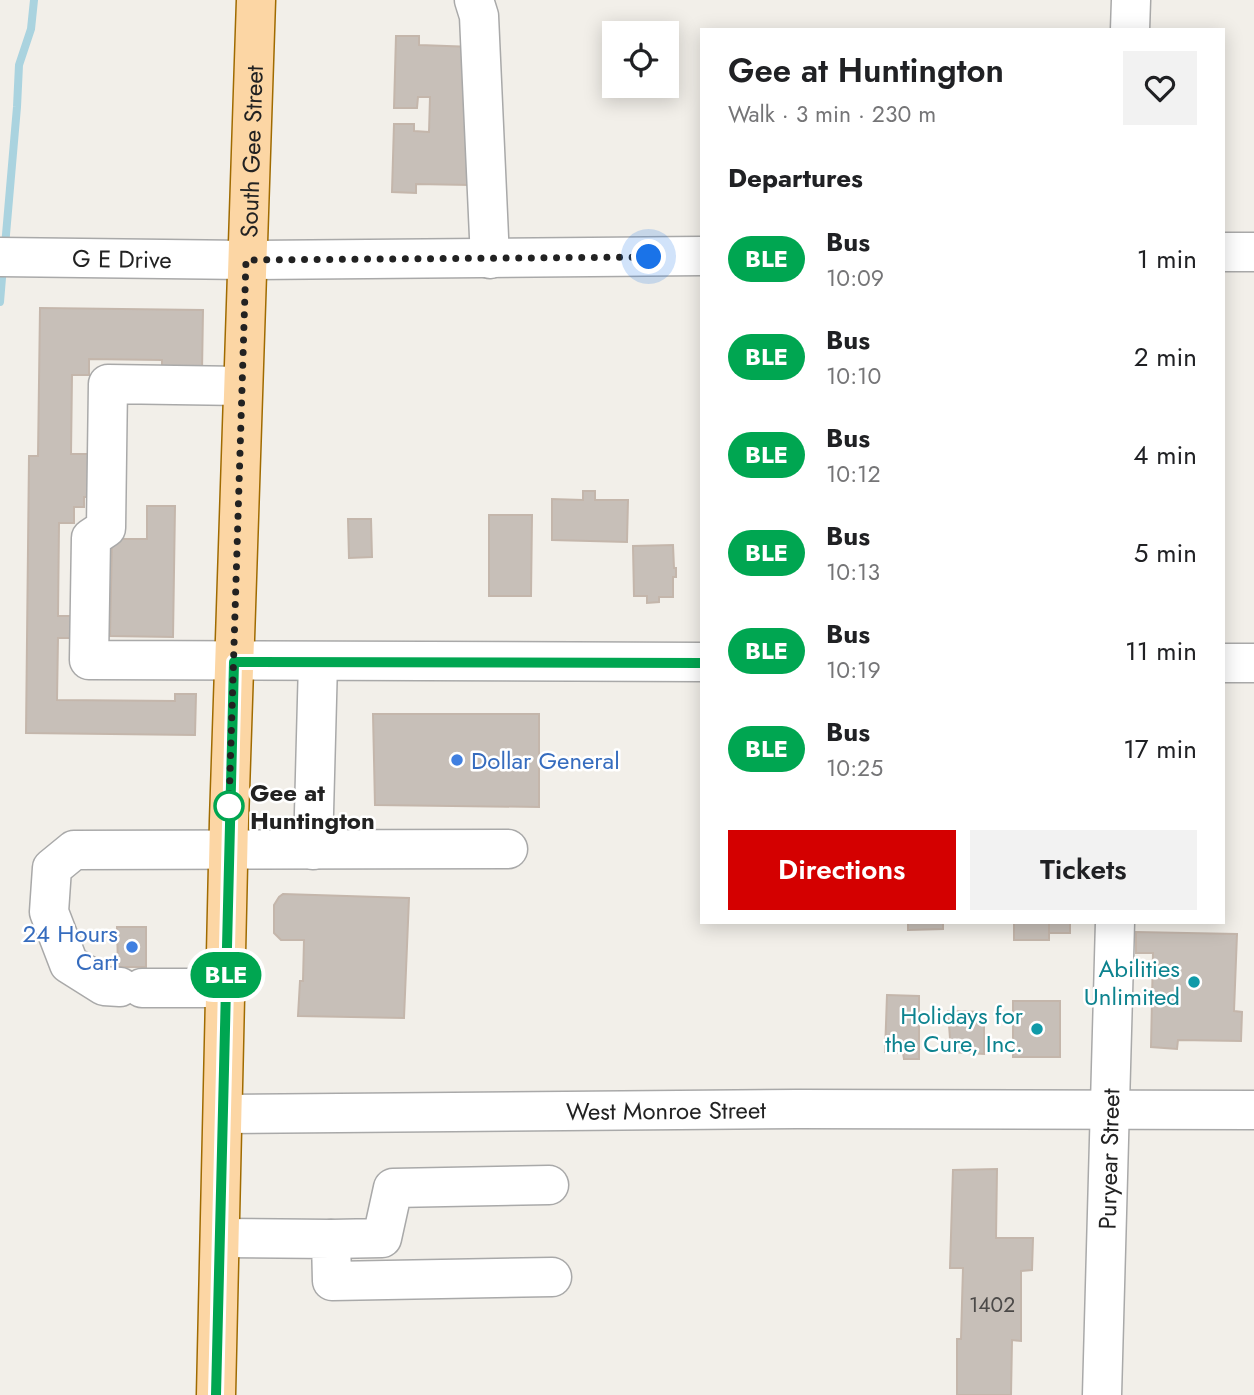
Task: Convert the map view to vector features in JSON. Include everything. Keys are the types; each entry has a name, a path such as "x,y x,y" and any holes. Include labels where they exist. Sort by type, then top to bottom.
{"main road":[{"name":"South Gee Street","path":"216,1395 228,851 256,0"}],"street":[{"path":"474,0 479,16 490,259"},
{"path":"1130,28 1131,0"},
{"path":"1225,252 1254,252"},
{"name":"G E Drive","path":"0,257 246,260 700,256"},
{"path":"242,386 108,384 106,528 91,538 89,660 700,663"},
{"path":"313,850 318,662"},
{"path":"1225,663 1254,663"},
{"path":"225,988 104,986 69,964 49,912 52,868 74,850 508,849"},
{"name":"Puryear Street","path":"1101,1395 1115,924"},
{"name":"West Monroe Street","path":"223,1114 797,1109 1254,1111"},
{"path":"220,1238 382,1238 393,1188 549,1185"},
{"path":"331,1239 332,1281 552,1277"}],"building":[{"path":"396,36 419,36 419,45 474,47 470,185 416,184 416,193 392,192 394,124 414,124 414,131 429,132 430,97 418,97 417,108 394,108"},
{"path":"40,308 203,310 202,372 162,372 162,360 89,359 89,375 72,375 71,454 97,454 97,497 84,497 84,507 74,507 74,523 59,523 58,616 74,616 74,638 58,638 57,700 175,701 175,694 196,694 195,735 26,733 29,456 38,456"},
{"path":"583,491 595,491 595,500 628,500 627,542 552,540 552,499 583,500"},
{"path":"147,506 175,506 173,637 110,636 112,539 147,539"},
{"path":"489,515 532,515 531,596 489,596"},
{"path":"348,519 371,519 372,557 349,558"},
{"path":"673,545 676,577 673,577 673,597 659,597 659,602 647,603 647,596 634,596 633,546"},
{"name":"Dollar General","path":"373,714 539,714 539,807 375,805"},
{"path":"283,894 409,898 404,1018 298,1016 300,981 303,981 304,940 281,940 274,933 274,905"},
{"path":"908,924 943,924 943,929 908,930"},
{"path":"1014,924 1049,924 1049,940 1014,940"},
{"path":"1049,924 1070,924 1070,933 1049,933"},
{"name":"24 Hours Cart","path":"117,927 146,927 146,967 118,967"},
{"name":"Abilities Unlimited","path":"1136,932 1237,934 1234,1011 1242,1012 1241,1041 1178,1040 1177,1049 1151,1047 1153,953 1136,953"},
{"path":"887,995 919,996 919,1059 904,1059 903,1053 885,1052"},
{"name":"Holidays for the Cure, Inc.","path":"1013,1001 1060,1001 1060,1057 1013,1057"},
{"path":"948,1011 984,1012 984,1054 951,1052"},
{"path":"997,1169 996,1238 1033,1238 1032,1270 1021,1271 1021,1341 1012,1340 1011,1395 957,1395 957,1339 961,1339 963,1268 950,1268 953,1170"}],"waterway":[{"path":"5,246 19,65 31,29 34,0"},
{"path":"0,302 3,266"}],"bus line":[{"name":"BLE","path":"216,1395 234,662 700,663"}],"place":[{"name":"Dollar General","path":"457,760"},
{"name":"Gee at Huntington","path":"229,806"},
{"name":"24 Hours Cart","path":"132,947"},
{"name":"Abilities Unlimited","path":"1194,982"},
{"name":"Holidays for the Cure, Inc.","path":"1037,1029"}],"route":[{"path":"229,806 246,260 649,257"}]}
